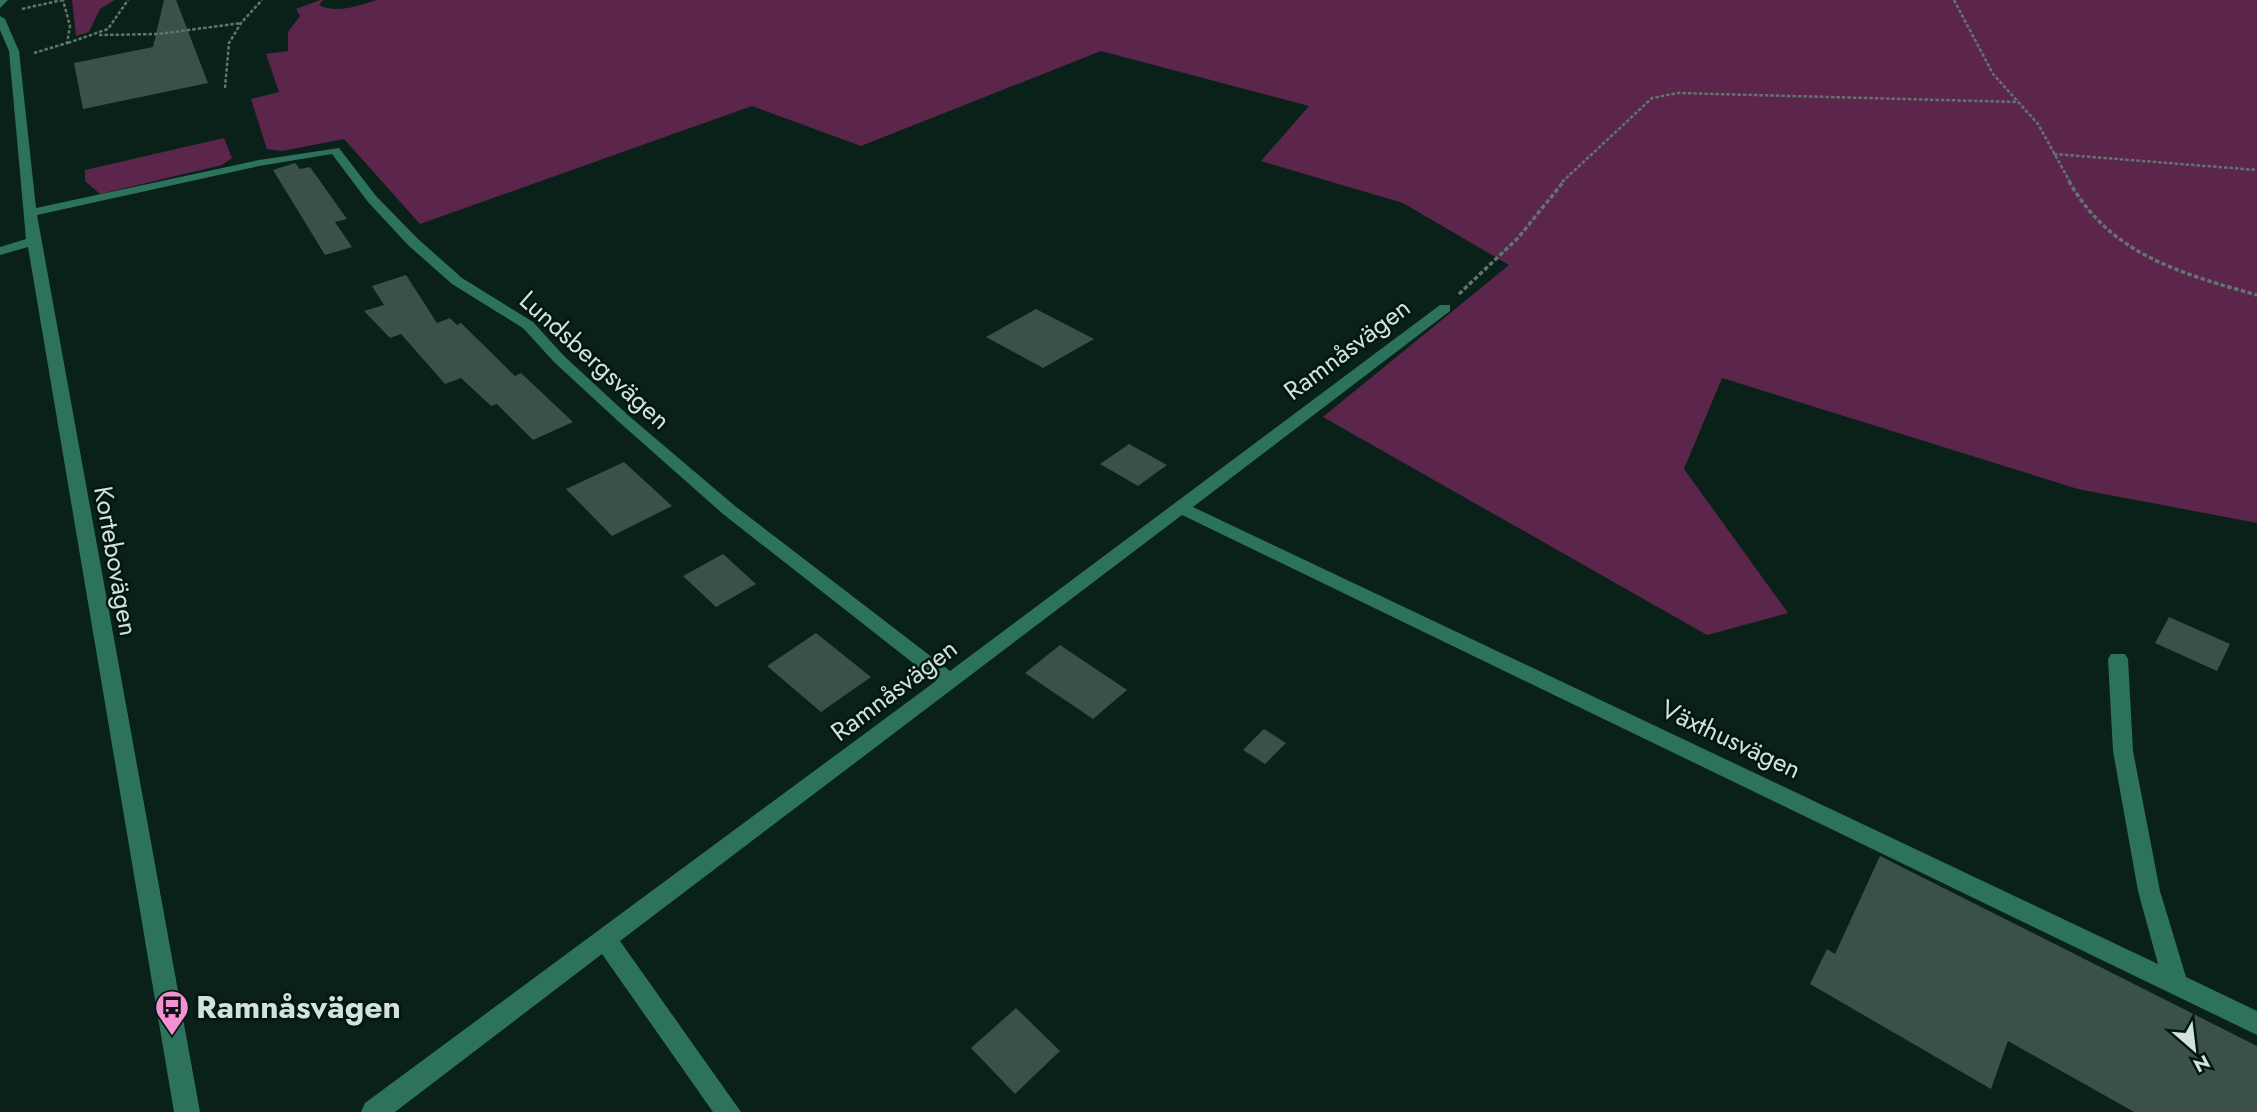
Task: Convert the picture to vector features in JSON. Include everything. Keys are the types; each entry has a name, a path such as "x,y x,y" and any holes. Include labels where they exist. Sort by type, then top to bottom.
{"street":[{"path":"0,5 3,0"},
{"name":"Kortebovägen","path":"7,15 15,57 33,241 187,1112"},
{"name":"Lundsbergsvägen","path":"31,213 271,160 335,150 372,199 413,242 457,281 528,325 559,359 624,419 729,510 950,681"},
{"path":"0,251 33,241"},
{"name":"Ramnåsvägen","path":"374,1112 684,883 1445,308"},
{"name":"Växthusvägen","path":"1181,508 2175,981 2257,1023"},
{"path":"2118,659 2123,751 2149,891 2175,981"},
{"path":"605,939 727,1112"}],"path":[{"path":"7,15 62,0 70,26 67,43"},
{"path":"99,35 108,30 128,0"},
{"path":"225,88 230,77 227,49 242,23 262,0"},
{"path":"1954,0 1993,74 2038,124 2084,208 2108,230 2145,255 2193,277 2257,295"},
{"path":"15,57 99,35 159,34 242,23"},
{"path":"1445,308 1518,238 1568,174 1652,98 1678,93 2018,102"},
{"path":"2053,154 2257,170"}],"shaded area":[{"path":"72,0 115,0 100,9 89,32 76,36"},
{"path":"323,0 319,5 325,8 339,9 376,0 2257,0 2257,523 2078,489 1722,378 1684,469 1788,613 1707,635 1323,417 1509,265 1403,203 1261,161 1309,106 1101,51 861,146 752,106 420,224 344,139 282,151 267,149 251,99 279,92 266,54 288,51 288,32 300,16 296,9"},
{"path":"224,138 232,158 222,165 100,194 85,181 85,170"}],"building":[{"path":"164,0 176,0 208,83 83,109 74,63 153,47"},
{"path":"295,163 300,169 310,167 347,219 335,222 352,247 325,255 273,170"},
{"path":"406,275 437,323 450,318 457,325 461,323 515,376 521,373 573,422 533,440 497,404 491,406 461,378 445,384 401,334 390,338 364,311 384,305 372,286"},
{"path":"1036,309 1094,339 1043,368 986,337"},
{"path":"1129,444 1167,465 1138,486 1100,464"},
{"path":"624,462 672,506 612,536 566,489"},
{"path":"723,554 756,584 716,607 683,576"},
{"path":"2169,617 2230,644 2217,671 2155,643"},
{"path":"816,633 871,677 821,712 767,666"},
{"path":"1060,645 1127,690 1093,719 1025,673"},
{"path":"1264,729 1286,743 1265,764 1243,750"},
{"path":"1880,856 2257,1046 2257,1112 2134,1112 2008,1041 1991,1089 1810,984 1827,949 1835,954"},
{"path":"1016,1008 1060,1051 1015,1094 971,1048"}],"place":[{"name":"Ramnåsvägen","path":"172,1037"}]}
